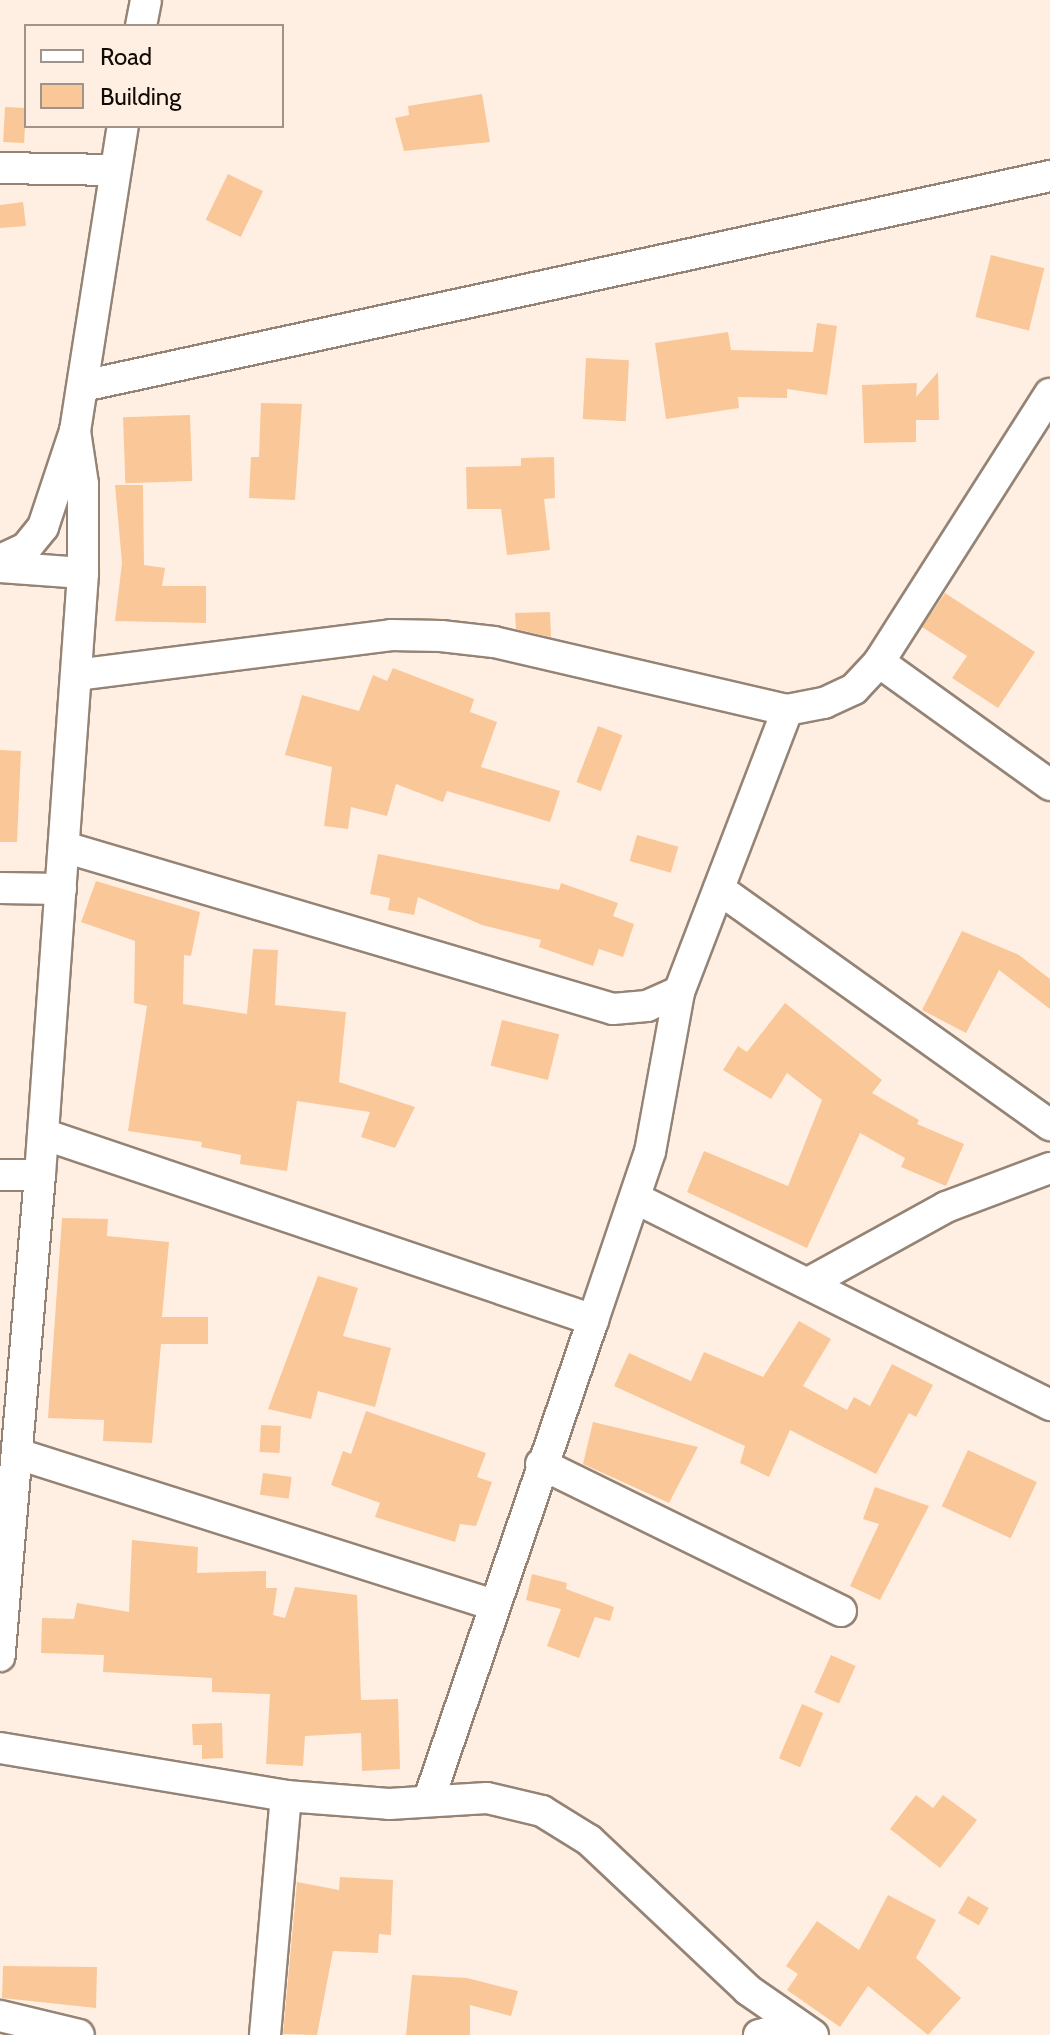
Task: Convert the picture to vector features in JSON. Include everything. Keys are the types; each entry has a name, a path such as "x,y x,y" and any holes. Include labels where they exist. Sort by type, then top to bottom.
{"street":[{"path":"141,24 146,0"},
{"path":"0,560 26,548 43,527 75,431 123,128"},
{"path":"0,168 114,170"},
{"path":"83,386 1050,176"},
{"path":"76,675 391,635 441,636 494,642 787,710 824,703 854,689 879,662 1050,394"},
{"path":"0,1656 40,1175 83,573 83,484 75,431"},
{"path":"0,567 83,573"},
{"path":"879,662 1050,785"},
{"path":"429,1799 491,1604 637,1199 679,992 787,710"},
{"path":"64,847 613,1009 647,1006 679,992"},
{"path":"0,888 61,889"},
{"path":"719,889 1050,1125"},
{"path":"43,1134 593,1320"},
{"path":"812,1281 946,1207 1050,1168"},
{"path":"0,1175 40,1175"},
{"path":"637,1199 812,1281 1050,1405"},
{"path":"18,1454 491,1604"},
{"path":"541,1464 841,1611"},
{"path":"0,1748 286,1796 354,1803 429,1799 515,1802 589,1840 748,1990 806,2030"},
{"path":"265,2035 286,1796"},
{"path":"0,2016 79,2035"},
{"path":"759,2035 806,2030"}],"building":[{"path":"482,94 490,142 404,151 395,118 409,115 408,106"},
{"path":"5,107 24,108 24,143 3,142"},
{"path":"228,174 263,191 241,237 206,220"},
{"path":"23,202 26,226 0,228 0,205"},
{"path":"991,255 1044,268 1029,330 976,317"},
{"path":"817,323 837,326 827,395 787,389 787,398 738,397 739,408 666,419 655,343 728,332 731,350 813,352"},
{"path":"586,358 629,360 626,421 583,419"},
{"path":"938,372 939,420 916,420 916,442 864,443 862,385 917,383 916,397"},
{"path":"261,403 302,404 295,500 249,498 251,457 259,457"},
{"path":"190,415 192,481 125,483 123,417"},
{"path":"554,457 555,498 544,499 550,550 507,555 501,509 467,509 466,467 521,466 521,458"},
{"path":"115,485 143,485 144,565 165,568 162,586 206,586 206,623 115,621 122,563"},
{"path":"945,593 1035,652 998,708 952,678 967,656 922,627"},
{"path":"550,612 551,637 516,629 515,613"},
{"path":"393,668 474,699 470,712 497,722 481,767 560,791 550,822 447,791 443,802 396,784 387,816 351,807 348,829 324,826 332,767 285,755 302,695 359,711 373,675 387,681"},
{"path":"598,726 622,735 601,791 576,782"},
{"path":"0,750 21,751 17,842 0,842"},
{"path":"637,835 678,847 671,873 630,861"},
{"path":"378,854 559,890 561,883 618,903 613,916 634,924 623,957 599,949 593,966 539,947 541,940 482,925 418,897 414,915 388,910 390,898 370,894"},
{"path":"96,881 200,912 191,956 184,955 183,1004 247,1014 253,949 278,950 275,1005 346,1012 339,1082 415,1107 395,1148 361,1137 370,1112 297,1101 287,1171 240,1164 241,1155 201,1147 202,1142 128,1131 147,1006 134,1003 135,941 81,922"},
{"path":"962,931 1019,955 1050,979 1050,1009 999,970 966,1033 922,1010"},
{"path":"785,1003 882,1080 872,1093 919,1120 917,1124 964,1144 946,1186 901,1167 905,1158 860,1133 807,1248 687,1192 704,1151 788,1186 822,1100 787,1073 771,1099 723,1070 738,1046 747,1052"},
{"path":"502,1020 559,1034 548,1080 491,1066"},
{"path":"62,1218 108,1219 107,1236 169,1242 162,1317 208,1317 208,1344 161,1344 152,1443 103,1441 104,1420 48,1418"},
{"path":"318,1276 358,1288 343,1336 391,1348 375,1407 318,1391 311,1419 268,1409"},
{"path":"799,1321 831,1339 803,1386 847,1410 854,1397 870,1406 892,1364 933,1385 916,1417 909,1413 876,1474 790,1430 769,1477 740,1463 745,1446 614,1386 629,1353 691,1381 704,1352 763,1377"},
{"path":"366,1411 486,1453 477,1477 492,1482 476,1526 460,1524 455,1542 375,1517 380,1503 331,1485 343,1451 351,1454"},
{"path":"593,1422 698,1447 669,1503 583,1464"},
{"path":"261,1425 281,1426 280,1453 260,1452"},
{"path":"968,1450 1037,1482 1011,1538 942,1506"},
{"path":"263,1473 292,1477 289,1499 260,1495"},
{"path":"875,1487 929,1506 880,1600 850,1586 879,1524 863,1519"},
{"path":"132,1540 198,1547 197,1573 266,1571 266,1588 277,1588 273,1615 285,1618 295,1587 357,1595 361,1700 398,1699 400,1769 362,1771 361,1733 305,1736 303,1766 266,1764 270,1694 212,1692 212,1678 103,1672 104,1655 41,1653 42,1618 74,1619 77,1603 129,1612"},
{"path":"532,1574 567,1583 566,1589 614,1607 610,1621 595,1617 579,1658 547,1646 561,1609 526,1600"},
{"path":"831,1655 856,1666 839,1703 814,1692"},
{"path":"802,1704 823,1713 800,1767 779,1758"},
{"path":"222,1723 223,1758 202,1759 202,1745 193,1745 192,1724"},
{"path":"916,1795 933,1808 943,1795 977,1820 940,1868 890,1829"},
{"path":"340,1877 393,1880 391,1935 379,1934 378,1953 333,1951 317,2035 283,2034 297,1882 339,1890"},
{"path":"888,1895 936,1920 916,1958 961,1998 928,2035 868,1986 840,2027 787,1990 798,1974 786,1966 817,1921 859,1950"},
{"path":"968,1896 989,1908 979,1925 958,1913"},
{"path":"3,1966 97,1967 96,2008 2,1998"},
{"path":"412,1975 467,1978 518,1991 511,2016 470,2005 470,2035 406,2035"}]}
